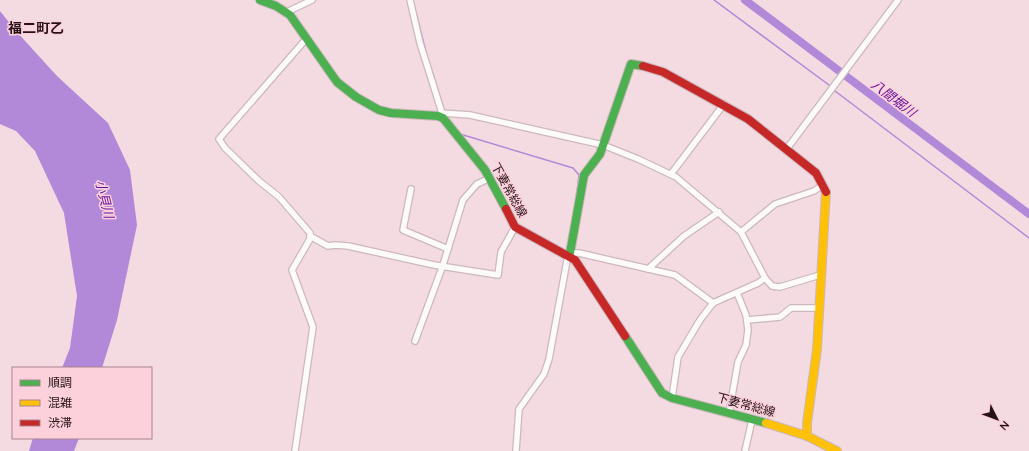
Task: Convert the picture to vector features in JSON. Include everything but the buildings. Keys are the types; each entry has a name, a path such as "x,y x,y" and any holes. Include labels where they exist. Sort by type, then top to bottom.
{"main road":[{"path":"260,0 287,12 294,18 337,82 370,106 391,113 442,115"},
{"path":"569,254 584,176 600,154 631,64 651,67 663,72 724,104 748,119 816,174 826,192 820,275 817,349 807,423 807,436"},
{"name":"下妻常総線","path":"442,115 485,170 515,227 525,234 569,254 575,260 662,393 672,398 807,436 837,451"}],"street":[{"path":"287,12 312,0"},
{"path":"410,0 420,43 442,115 470,115 603,145 638,159 671,174 719,212 741,232 765,278 772,286 780,287 820,275"},
{"path":"786,150 898,0"},
{"path":"307,38 219,139 225,148 258,181 279,197 306,228 310,236 328,246 348,246 498,275 501,252 515,227"},
{"path":"671,174 724,104"},
{"path":"415,341 443,265 463,200 477,184 490,178"},
{"path":"741,232 775,204 814,191 823,185"},
{"path":"411,189 403,230 448,248"},
{"path":"648,269 684,236 719,212"},
{"path":"295,451 312,327 292,270 310,236"},
{"path":"516,451 519,409 544,374 549,359 569,254 579,253 675,275 713,303"},
{"path":"672,398 678,357 700,320 713,303 737,293 765,278"},
{"path":"729,413 738,362 746,345 747,320 737,293"},
{"path":"747,320 780,317 791,308 819,308"},
{"path":"745,451 752,420"}],"water":[{"name":"小貝川","path":"0,11 57,76 108,123 130,170 137,225 117,320 102,367 62,367 70,348 77,296 64,213 35,151 16,131 0,124"},
{"path":"33,439 79,439 74,451 29,451"}],"waterway":[{"path":"714,0 829,85"},
{"name":"八間堀川","path":"745,0 1029,214"},
{"path":"414,5 426,52"},
{"path":"432,71 441,101"},
{"path":"835,91 1029,238"},
{"path":"460,134 573,168 579,175 576,199"}],"traffic: fast":[{"path":"260,0 276,6 290,15 337,82 356,97 379,110 391,113 438,116 443,118 485,170 506,209"},
{"path":"568,255 570,253 584,175 600,154 631,64 643,66"},
{"path":"625,336 662,393 672,398 766,423"}],"traffic: slow":[{"path":"807,436 807,423 817,349 826,192"},
{"path":"766,423 807,436 837,451"}],"traffic: jam":[{"path":"643,66 663,72 748,119 816,173 826,192"},
{"path":"506,209 515,227 575,260 625,336"}],"district":[{"name":"福二町乙","path":"36,28"}]}
